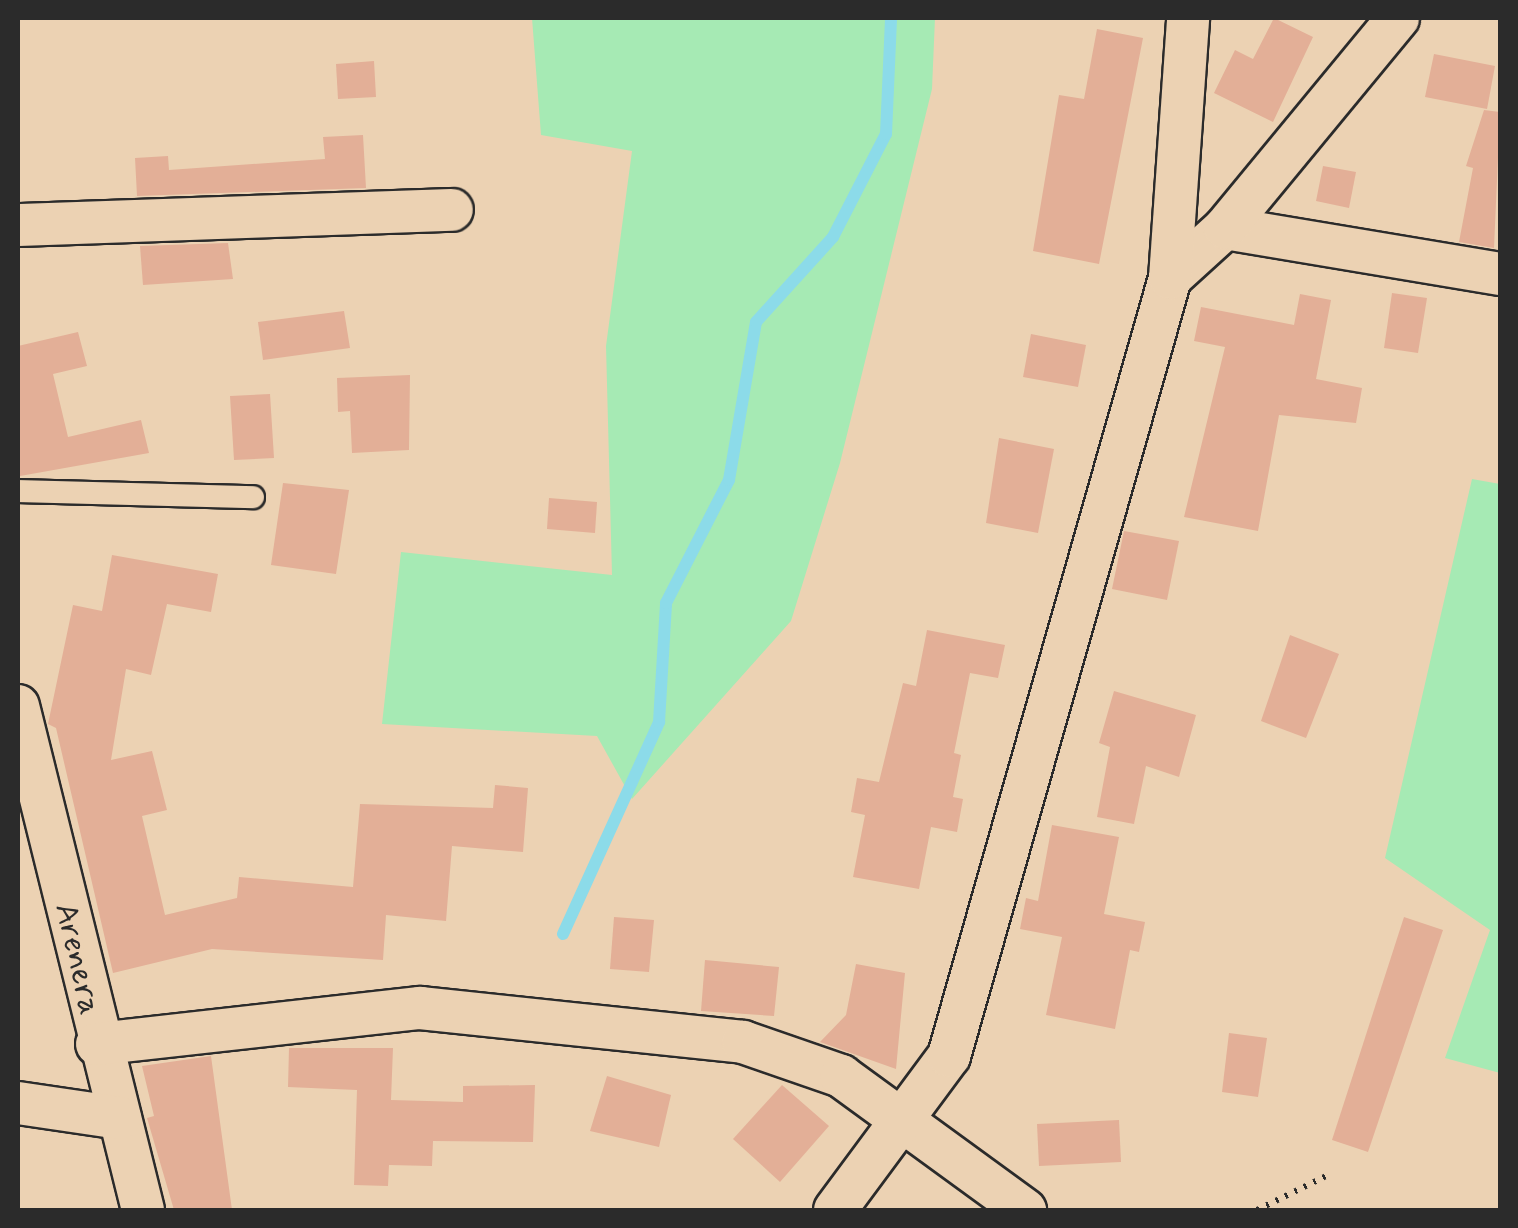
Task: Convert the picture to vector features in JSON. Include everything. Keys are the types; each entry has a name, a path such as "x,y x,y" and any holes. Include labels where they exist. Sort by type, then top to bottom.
{"street":[{"path":"835,1210 906,1123 949,1056 1170,278 1188,18"},
{"path":"1170,278 1226,228 1398,18"},
{"path":"18,226 452,210"},
{"path":"1226,228 1500,274"},
{"name":"Arenera","path":"18,706 97,1044 143,1210"},
{"path":"97,1044 420,1008 743,1042 840,1076 1025,1210"},
{"path":"18,1104 120,1118"}],"lane":[{"path":"18,490 253,497"}],"path":[{"path":"1257,1210 1328,1175"}],"green space":[{"path":"532,18 935,18 932,89 840,463 791,621 632,799 597,736 382,724 401,552 612,575 606,346 632,151 541,135"},
{"path":"1472,479 1500,484 1500,1073 1445,1058 1490,930 1385,858"}],"building":[{"path":"1274,18 1313,37 1273,122 1214,93 1235,50 1253,59"},
{"path":"1097,29 1143,38 1099,264 1033,251 1059,95 1084,99"},
{"path":"1434,54 1495,66 1487,109 1425,97"},
{"path":"374,61 376,97 338,99 336,64"},
{"path":"1484,110 1500,112 1494,248 1459,242 1473,168 1466,166"},
{"path":"363,135 366,188 137,196 135,158 168,156 169,170 325,159 323,137"},
{"path":"1323,166 1356,172 1349,208 1316,201"},
{"path":"228,243 233,279 143,285 140,246"},
{"path":"1392,293 1427,298 1418,353 1384,348"},
{"path":"1300,294 1331,300 1316,379 1362,388 1356,423 1279,415 1258,531 1184,517 1225,347 1194,341 1201,307 1294,325"},
{"path":"344,311 350,348 263,360 258,322"},
{"path":"78,332 87,366 53,374 68,437 141,420 149,453 20,476 18,346"},
{"path":"1031,334 1086,345 1078,387 1023,377"},
{"path":"410,375 409,450 352,453 350,411 338,412 337,378"},
{"path":"270,394 274,458 234,460 230,396"},
{"path":"999,438 1054,449 1038,533 986,523"},
{"path":"283,483 349,490 336,574 271,565"},
{"path":"549,498 597,502 595,533 547,529"},
{"path":"1124,531 1179,541 1167,600 1112,589"},
{"path":"112,555 218,574 211,612 167,604 151,675 126,669 111,760 152,751 167,810 142,816 165,915 237,898 239,877 353,887 360,804 493,808 495,785 528,788 523,852 452,846 446,921 386,915 383,960 212,949 113,973 56,728 48,724 73,605 102,611"},
{"path":"927,630 1005,645 998,678 970,673 954,753 961,755 953,797 963,799 957,832 931,827 919,889 853,877 865,815 851,812 857,778 879,782 903,683 916,686"},
{"path":"1290,635 1339,654 1306,738 1261,721"},
{"path":"1114,691 1196,715 1179,777 1146,766 1134,824 1097,817 1110,747 1099,743"},
{"path":"1052,825 1119,837 1104,914 1145,922 1139,952 1130,950 1115,1029 1046,1015 1062,937 1020,929 1026,898 1038,901"},
{"path":"614,917 654,920 649,972 610,969"},
{"path":"1404,917 1443,930 1368,1152 1332,1140"},
{"path":"705,960 779,967 774,1016 701,1011"},
{"path":"856,964 905,973 896,1069 820,1042 846,1015"},
{"path":"1229,1033 1267,1038 1258,1097 1222,1092"},
{"path":"289,1048 393,1048 391,1100 463,1102 463,1086 535,1085 533,1142 433,1141 432,1166 389,1165 388,1186 354,1185 357,1090 288,1087"},
{"path":"211,1056 232,1210 174,1210 147,1118 154,1116 142,1066"},
{"path":"607,1076 671,1095 659,1147 590,1131"},
{"path":"782,1085 829,1126 780,1182 733,1139"},
{"path":"1119,1120 1121,1162 1039,1166 1037,1124"}],"waterway":[{"path":"563,934 659,722 666,603 729,480 756,322 833,237 886,134 891,18"}]}
